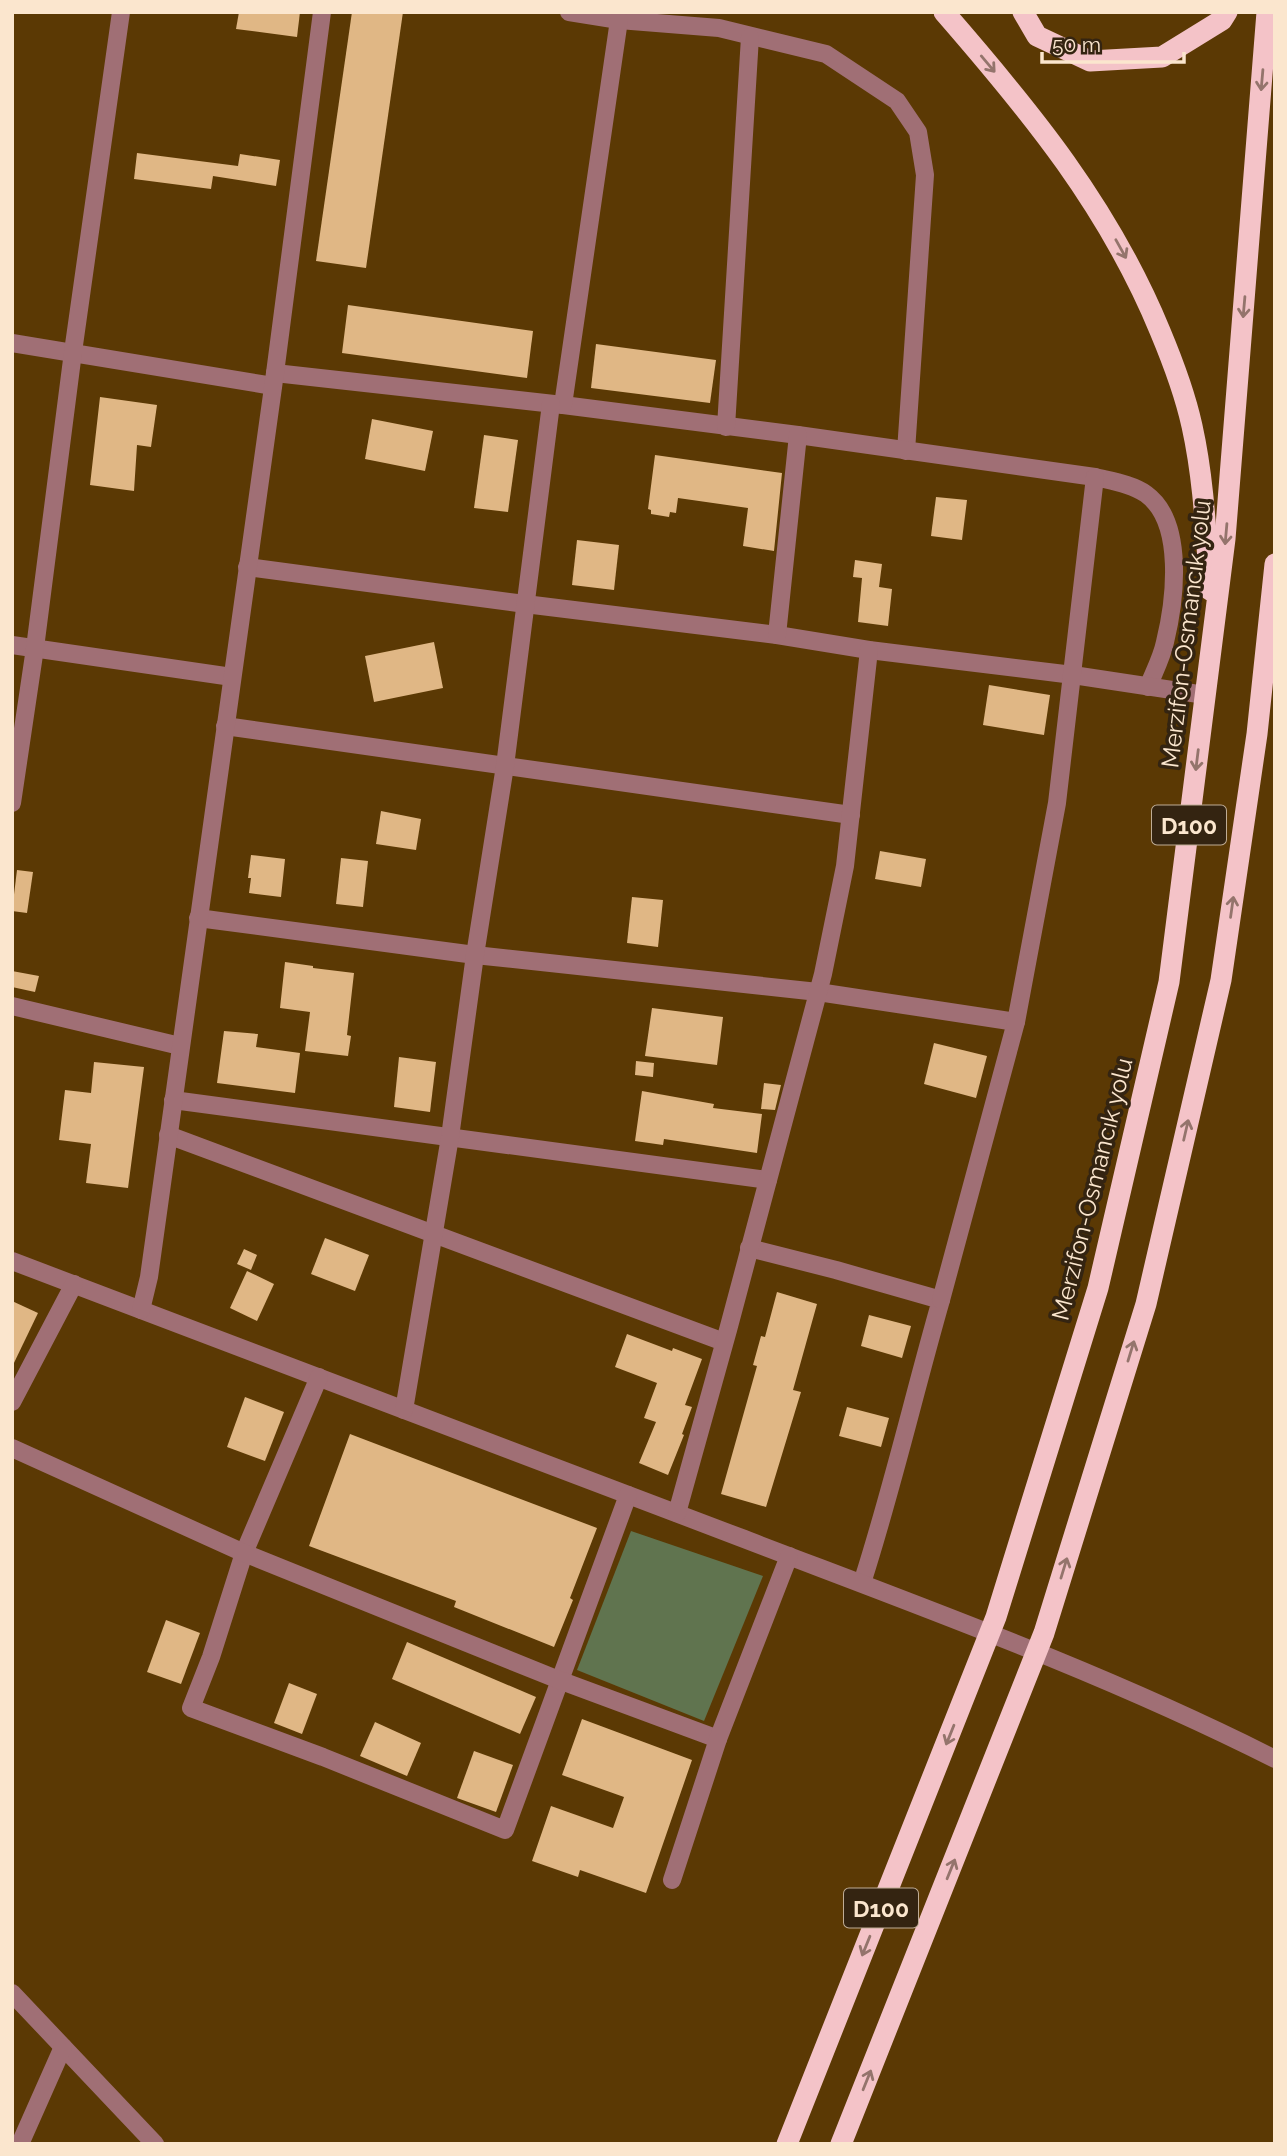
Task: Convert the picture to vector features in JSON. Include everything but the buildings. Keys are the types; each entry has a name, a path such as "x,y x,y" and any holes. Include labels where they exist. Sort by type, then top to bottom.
{"highway":[{"path":"944,12 1027,109 1069,166 1107,224 1134,272 1153,315 1174,366 1192,426 1202,484 1213,636"},
{"path":"1023,12 1037,36 1090,61 1162,57 1222,20 1227,12"},
{"name":"Merzifon-Osmancık yolu","path":"787,2144 996,1617 1098,1288 1169,982 1225,540 1267,12"},
{"name":"D100","path":"841,2144 1044,1633 1146,1304 1221,980 1257,733 1274,571"}],"street":[{"path":"12,803 36,648 73,352 121,12"},
{"path":"141,1310 149,1277 274,380 322,12"},
{"path":"569,12 619,20 719,28 826,54 897,101 918,132 925,176 906,451"},
{"path":"404,1410 450,1137 505,766 525,604 619,20"},
{"path":"726,427 750,37"},
{"path":"12,343 274,380 557,404 798,435 1122,483 1147,494 1164,515 1173,542 1174,571 1165,643 1148,687"},
{"path":"777,635 798,435"},
{"path":"862,1583 882,1521 1016,1021 1057,803 1095,477"},
{"path":"247,567 777,635 1205,695"},
{"path":"12,645 232,677"},
{"path":"677,1513 818,992 845,866 869,650"},
{"path":"225,726 851,816"},
{"path":"198,918 475,955 818,992 1016,1021"},
{"path":"12,1006 180,1046"},
{"path":"173,1100 768,1180"},
{"path":"167,1135 724,1342"},
{"path":"749,1248 942,1300"},
{"path":"12,1261 862,1583 1083,1672 1236,1739 1275,1759"},
{"path":"12,1402 74,1284"},
{"path":"319,1377 244,1553 211,1657 191,1708 505,1830 628,1495"},
{"path":"12,1448 244,1553 559,1680 718,1739"},
{"path":"672,1880 718,1739 789,1556"},
{"path":"12,1993 155,2144"},
{"path":"20,2144 63,2047"}],"green space":[{"path":"631,1531 763,1576 704,1721 577,1670"}]}
